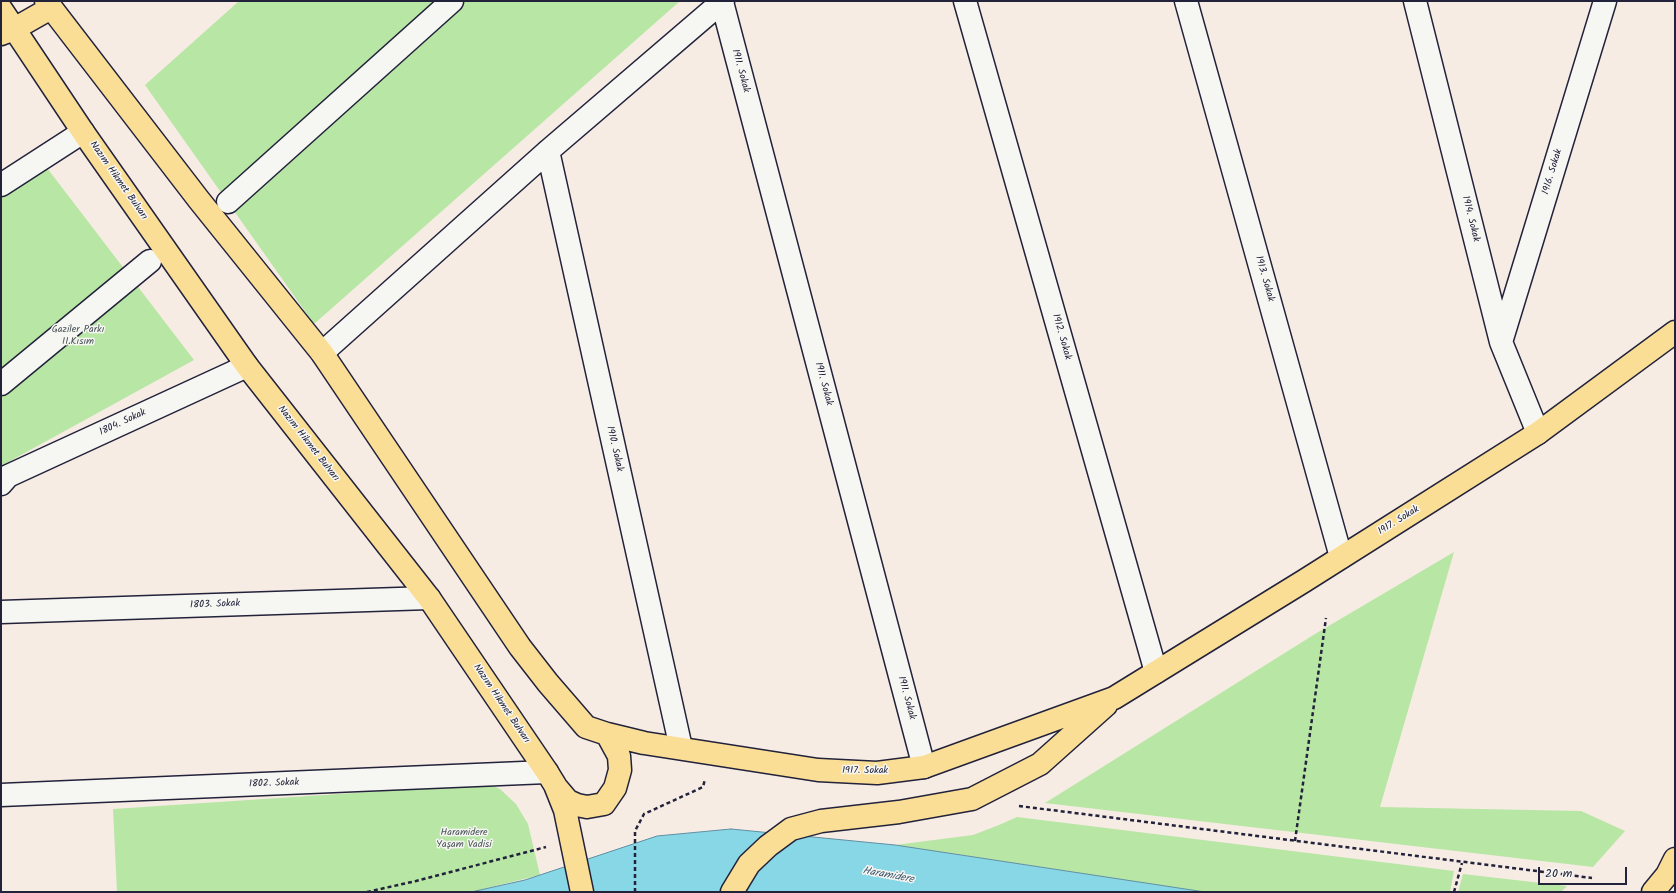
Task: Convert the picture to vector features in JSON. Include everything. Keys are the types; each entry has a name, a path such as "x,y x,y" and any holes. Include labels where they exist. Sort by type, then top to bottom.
{"main road":[{"path":"7,31 48,4 194,194 322,353 520,647 548,683 586,726 607,734 619,756 620,770 615,788 604,804 587,807 577,805 568,800 551,779"},
{"name":"Nazım Hikmet Bulvarı","path":"1,9 7,31 83,132 247,366 429,598 551,779 565,810 582,892"},
{"name":"1917. Sokak","path":"732,892 749,864 768,846 791,829 821,821 899,812 972,799 1040,764 1114,698 1342,557 1538,433 1675,332"},
{"name":"1917. Sokak","path":"607,734 644,742 818,770 877,773 924,767 1114,698"},
{"path":"1653,892 1667,874 1675,859"}],"street":[{"path":"228,202 452,1"},
{"name":"1912. Sokak","path":"964,1 1156,672"},
{"name":"1913. Sokak","path":"1186,1 1342,557"},
{"name":"1914. Sokak","path":"1415,1 1501,342 1538,433"},
{"name":"1916. Sokak","path":"1501,342 1605,1"},
{"path":"322,353 548,151 723,2"},
{"name":"1911. Sokak","path":"723,2 924,767"},
{"path":"1,185 83,132"},
{"name":"1910. Sokak","path":"548,151 681,748"},
{"path":"1,384 150,260"},
{"name":"1804. Sokak","path":"1,484 8,476 247,366"},
{"name":"1803. Sokak","path":"1,612 429,598"},
{"name":"1802. Sokak","path":"1,795 551,779"}],"path":[{"path":"1294,841 1326,618"},
{"path":"635,892 635,831 644,814 703,787 706,775"},
{"path":"1018,806 1458,861 1462,863 1592,878"},
{"path":"367,892 416,881 572,840"},
{"path":"1454,892 1462,863"}],"green space":[{"path":"239,1 680,1 314,324 145,85"},
{"name":"Gaziler Parkı II.Kısım","path":"34,151 194,360 1,466 1,176"},
{"path":"1454,552 1380,807 1581,811 1625,831 1593,867 1045,803 1315,634"},
{"name":"Haramidere Yaşam Vadisi","path":"489,784 500,789 516,804 528,824 540,875 471,892 117,892 113,809"},
{"path":"1017,817 1454,871 1450,892 1205,892 895,845 973,835"},
{"path":"1463,874 1567,886 1561,892 1458,892"}],"water":[{"name":"Haramidere","path":"731,829 895,845 1205,892 471,892 525,880 657,836"}]}
